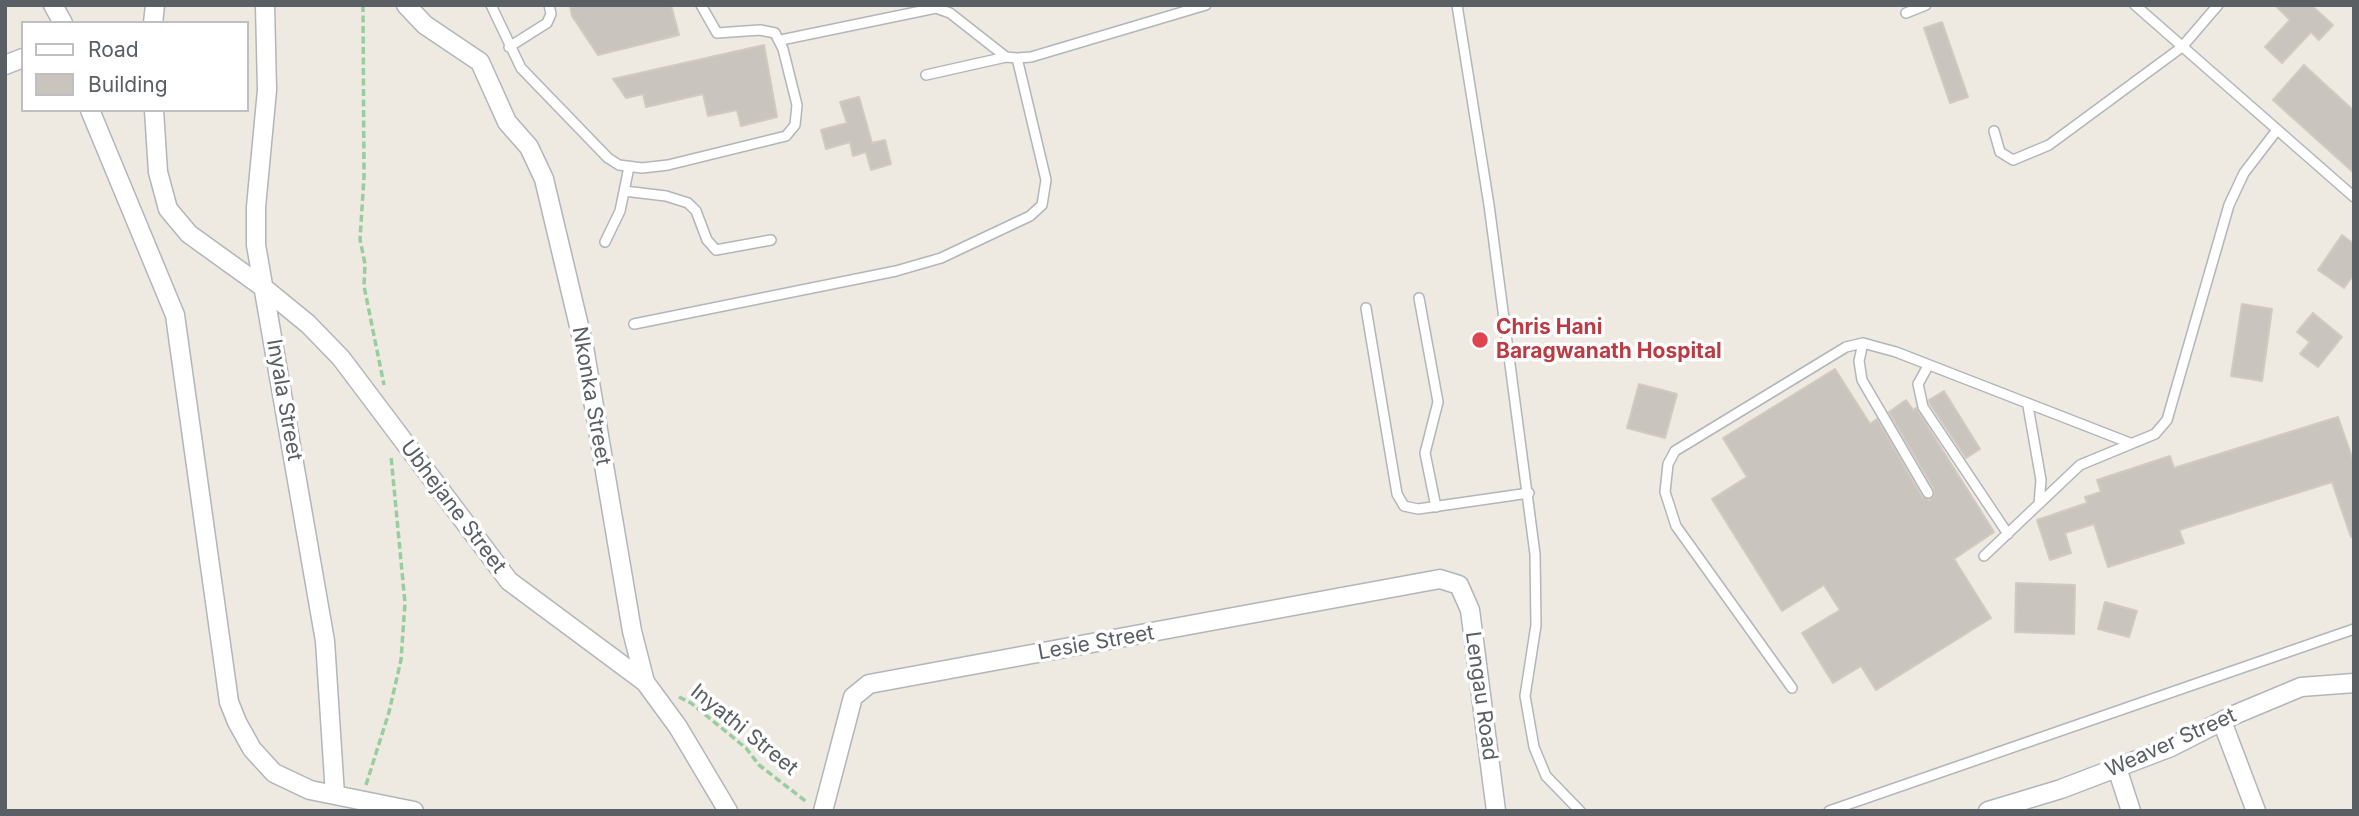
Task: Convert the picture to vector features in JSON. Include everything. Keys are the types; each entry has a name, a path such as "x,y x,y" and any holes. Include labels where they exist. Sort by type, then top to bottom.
{"street":[{"path":"53,5 62,21"},
{"name":"Inyala Street","path":"265,5 267,90 256,207 256,246 325,641 335,795"},
{"name":"Nkonka Street","path":"407,5 425,25 480,62 507,122 528,146 544,179 584,347 632,631 645,682"},
{"path":"91,112 175,315 229,702 252,749 274,773 310,790 414,811"},
{"name":"Ubhejane Street","path":"154,112 158,172 168,209 189,234 264,288 308,324 341,358 509,581 645,682 678,727 728,811"},
{"name":"Lesie Street","path":"816,807 853,697 869,684 1426,580 1448,579 1459,584"},
{"name":"Lengau Road","path":"1459,584 1470,610 1496,811"},
{"name":"Weaver Street","path":"1988,811 2010,807 2116,768 2301,687 2354,683"},
{"path":"2222,723 2256,811"},
{"path":"2116,768 2131,811"}],"lane":[{"path":"491,5 521,68 593,145 619,165 629,167 668,165 786,135 792,131 797,104 781,40 770,30 717,33 701,5"},
{"path":"509,47 547,23 551,14 549,5"},
{"path":"926,75 1006,57 1031,57 1206,5"},
{"path":"1457,5 1529,493 1535,554 1536,625 1525,696 1534,747 1546,776 1580,811"},
{"path":"1906,13 1926,5"},
{"path":"2135,5 2354,197"},
{"path":"1994,131 2000,152 2013,160 2026,157 2049,145 2182,47 2218,5"},
{"path":"781,40 936,8 950,12 1006,57"},
{"path":"634,324 896,271 941,258 1030,216 1042,205 1046,180 1017,58"},
{"path":"1984,556 2080,465 2154,434 2167,419 2233,195 2244,173 2277,130"},
{"path":"605,242 620,211 629,167"},
{"path":"624,191 666,196 688,203 716,250 771,240"},
{"path":"1419,298 1438,402 1425,453 1436,507"},
{"path":"1366,308 1397,494 1404,506 1418,509 1529,493"},
{"path":"1792,688 1676,526 1665,492 1665,475 1675,451 1846,347 1863,343 1896,352 2028,406 2130,443"},
{"path":"1863,343 1859,361 1862,380 1928,493"},
{"path":"1928,366 1918,384 1923,407 2008,534"},
{"path":"2028,406 2041,480 2039,504"},
{"path":"1829,811 2354,629"}],"path":[{"name":"Inyathi Street","path":"645,682 691,702 746,748 759,765 816,807"}],"building":[{"path":"570,5 671,5 679,35 598,55 572,16"},
{"path":"2275,5 2311,5 2333,25 2319,40 2311,32 2282,63 2265,47 2290,20"},
{"path":"1942,22 1968,97 1950,103 1924,28"},
{"path":"764,45 777,117 741,126 737,110 708,116 703,94 646,107 643,94 626,98 613,79"},
{"path":"2304,65 2354,111 2354,173 2273,100"},
{"path":"859,97 872,143 885,140 891,164 871,170 866,152 853,156 850,142 826,149 821,130 847,123 840,102"},
{"path":"2342,235 2354,244 2354,274 2344,288 2318,270"},
{"path":"2242,304 2272,309 2262,381 2231,376"},
{"path":"2313,313 2342,337 2318,367 2300,354 2310,342 2297,332"},
{"path":"1835,369 1870,424 1877,419 1922,497 1929,500 1934,496 1934,489 1889,412 1906,400 1913,410 1916,408 1994,532 1954,559 1991,618 1876,690 1861,666 1833,683 1802,633 1840,610 1824,585 1782,611 1712,499 1747,477 1723,438"},
{"path":"1639,384 1677,394 1665,438 1627,428"},
{"path":"1944,391 1980,449 1966,458 1930,404 1929,400"},
{"path":"2338,417 2354,463 2354,537 2351,537 2332,482 2179,530 2184,543 2108,567 2094,524 2065,533 2071,553 2050,560 2037,520 2087,503 2085,497 2101,492 2097,480 2170,456 2174,468"},
{"path":"2016,583 2075,585 2074,634 2015,632"},
{"path":"2105,602 2137,611 2129,637 2098,629"}],"place":[{"name":"Chris Hani Baragwanath Hospital","path":"1480,340"}]}
